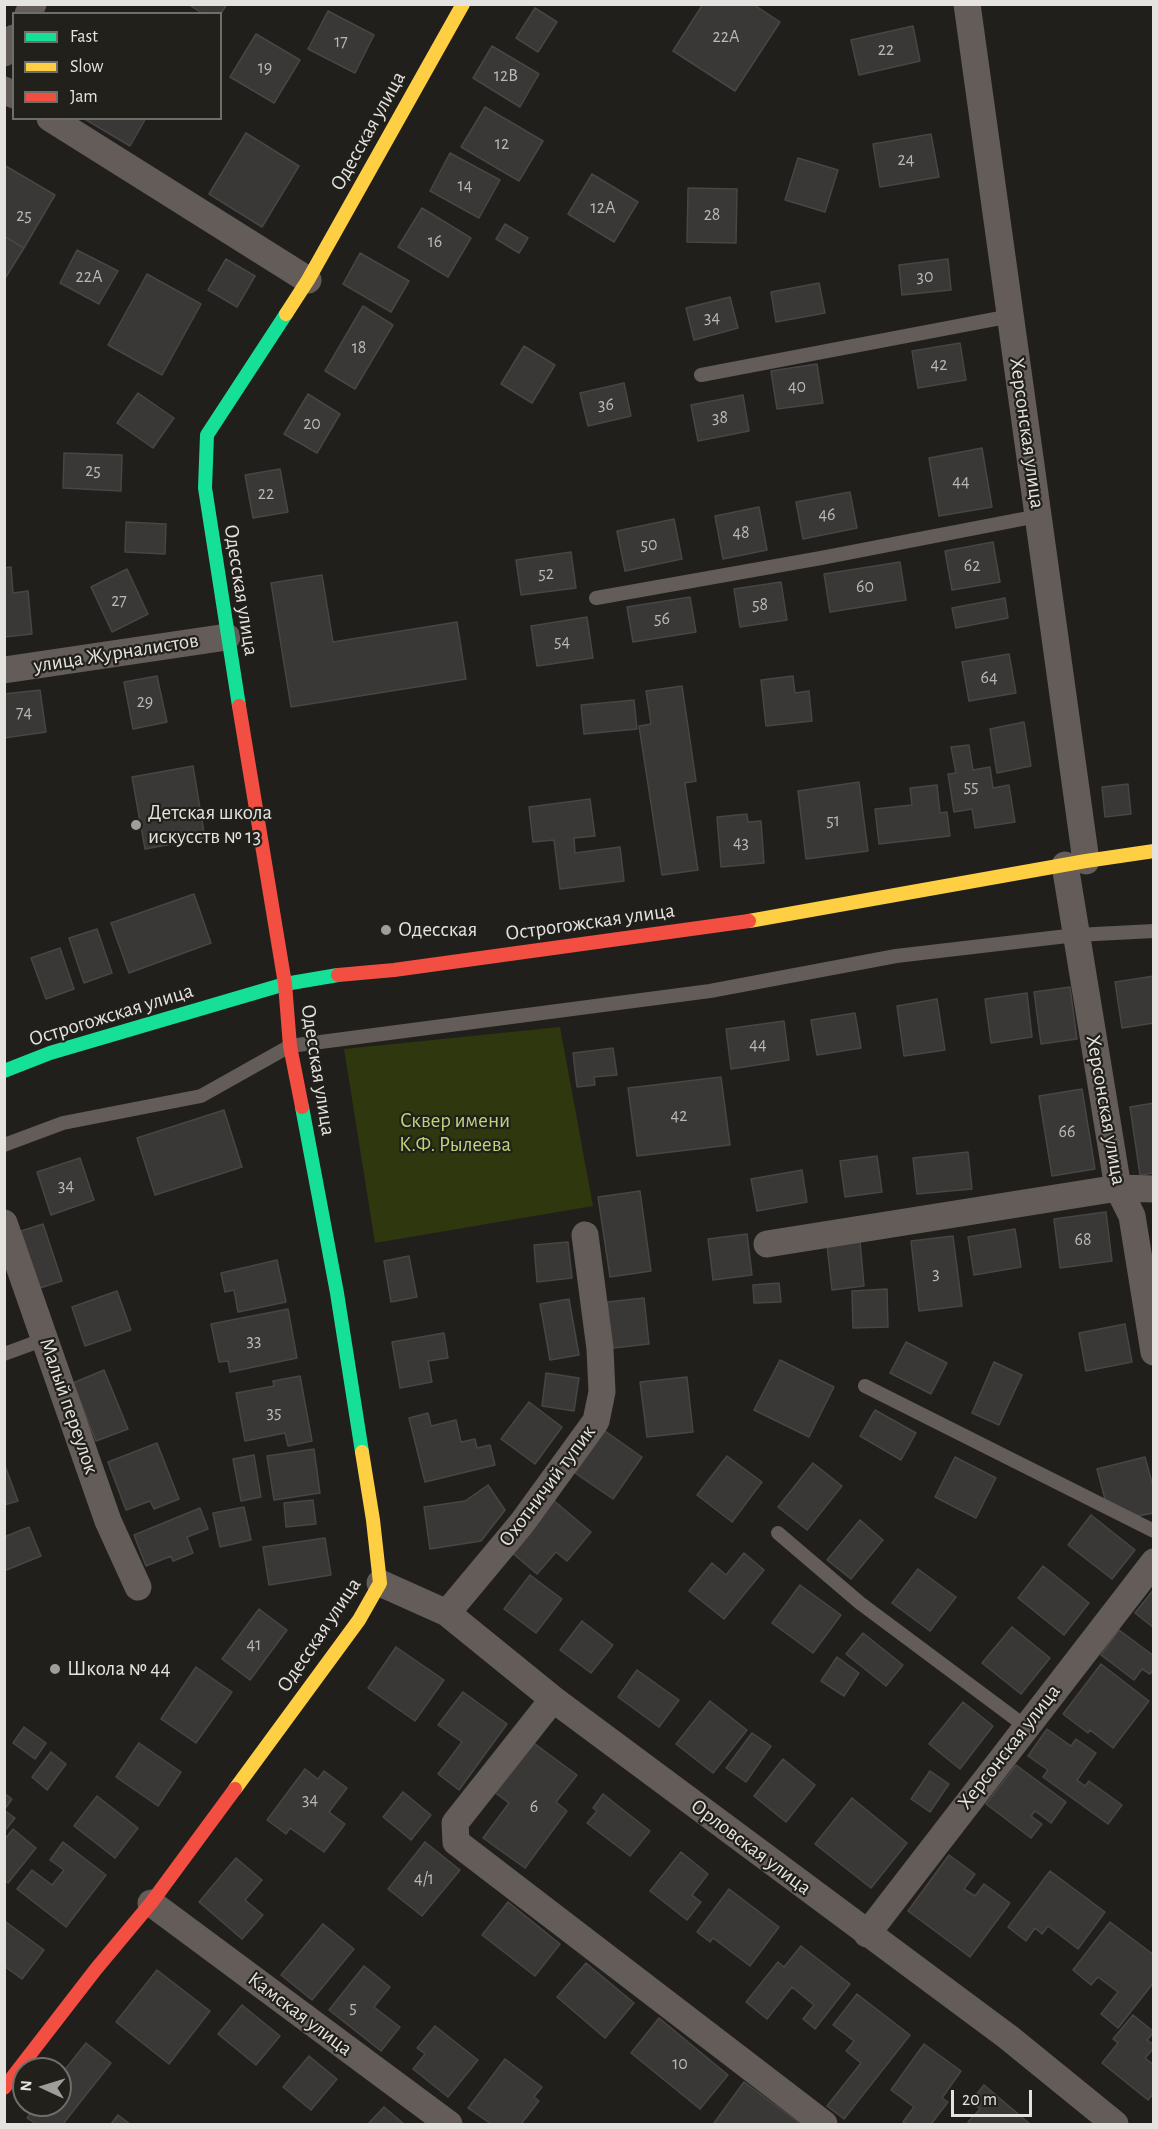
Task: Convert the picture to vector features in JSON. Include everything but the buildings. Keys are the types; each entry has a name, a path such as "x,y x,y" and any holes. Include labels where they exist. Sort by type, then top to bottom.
{"street":[{"name":"Одесская улица","path":"4,2088 96,1969 151,1903 359,1620 380,1583 373,1520 336,1293 290,1046 285,984 227,637 205,489 207,435 308,280 463,4"},
{"name":"Херсонская улица","path":"967,4 1038,516 1075,863 1076,935 1118,1188 1132,1216 1154,1352"},
{"path":"53,120 308,280"},
{"name":"улица Журналистов","path":"4,670 227,637"},
{"name":"Острогожская улица","path":"4,1071 50,1053 285,984 321,976 394,970 734,924 1154,851"},
{"path":"767,1244 1118,1188 1154,1189"},
{"name":"Малый переулок","path":"4,1223 108,1521 138,1587"},
{"name":"Охотничий тупик","path":"447,1612 522,1522 596,1421 602,1392 600,1349 585,1235"},
{"name":"Херсонская улица","path":"867,1934 1025,1726 1154,1562"},
{"name":"Орловская улица","path":"380,1583 447,1612 553,1699 1008,2037 1115,2124"},
{"path":"553,1699 455,1822 456,1842 824,2124"},
{"name":"Камская улица","path":"151,1903 450,2124"}],"lane":[{"path":"701,375 1011,316"},
{"path":"596,598 1038,516"},
{"path":"4,1145 63,1123 201,1096 290,1046 710,991 896,956 1076,935 1154,931"},
{"path":"4,1354 45,1339"},
{"path":"865,1386 1154,1531"},
{"path":"778,1533 860,1603 1025,1726"}],"green space":[{"name":"Сквер имени К.Ф. Рылеева","path":"560,1027 593,1206 375,1243 344,1049"}],"traffic: fast":[{"path":"239,706 205,488 207,435 286,314"},
{"path":"4,1071 50,1053 285,984 338,975"},
{"path":"302,1107 337,1293 362,1452"}],"traffic: slow":[{"path":"286,314 308,280 463,4"},
{"path":"749,921 1154,851"},
{"path":"235,1789 359,1620 380,1583 362,1452"}],"traffic: jam":[{"path":"239,706 285,984 290,1046 302,1107"},
{"path":"338,975 394,970 749,921"},
{"path":"4,2088 96,1969 151,1903 235,1789"}],"place":[{"name":"Детская школа искусств № 13","path":"136,825"},
{"name":"Одесская","path":"386,930"},
{"name":"Школа № 44","path":"55,1669"}]}
